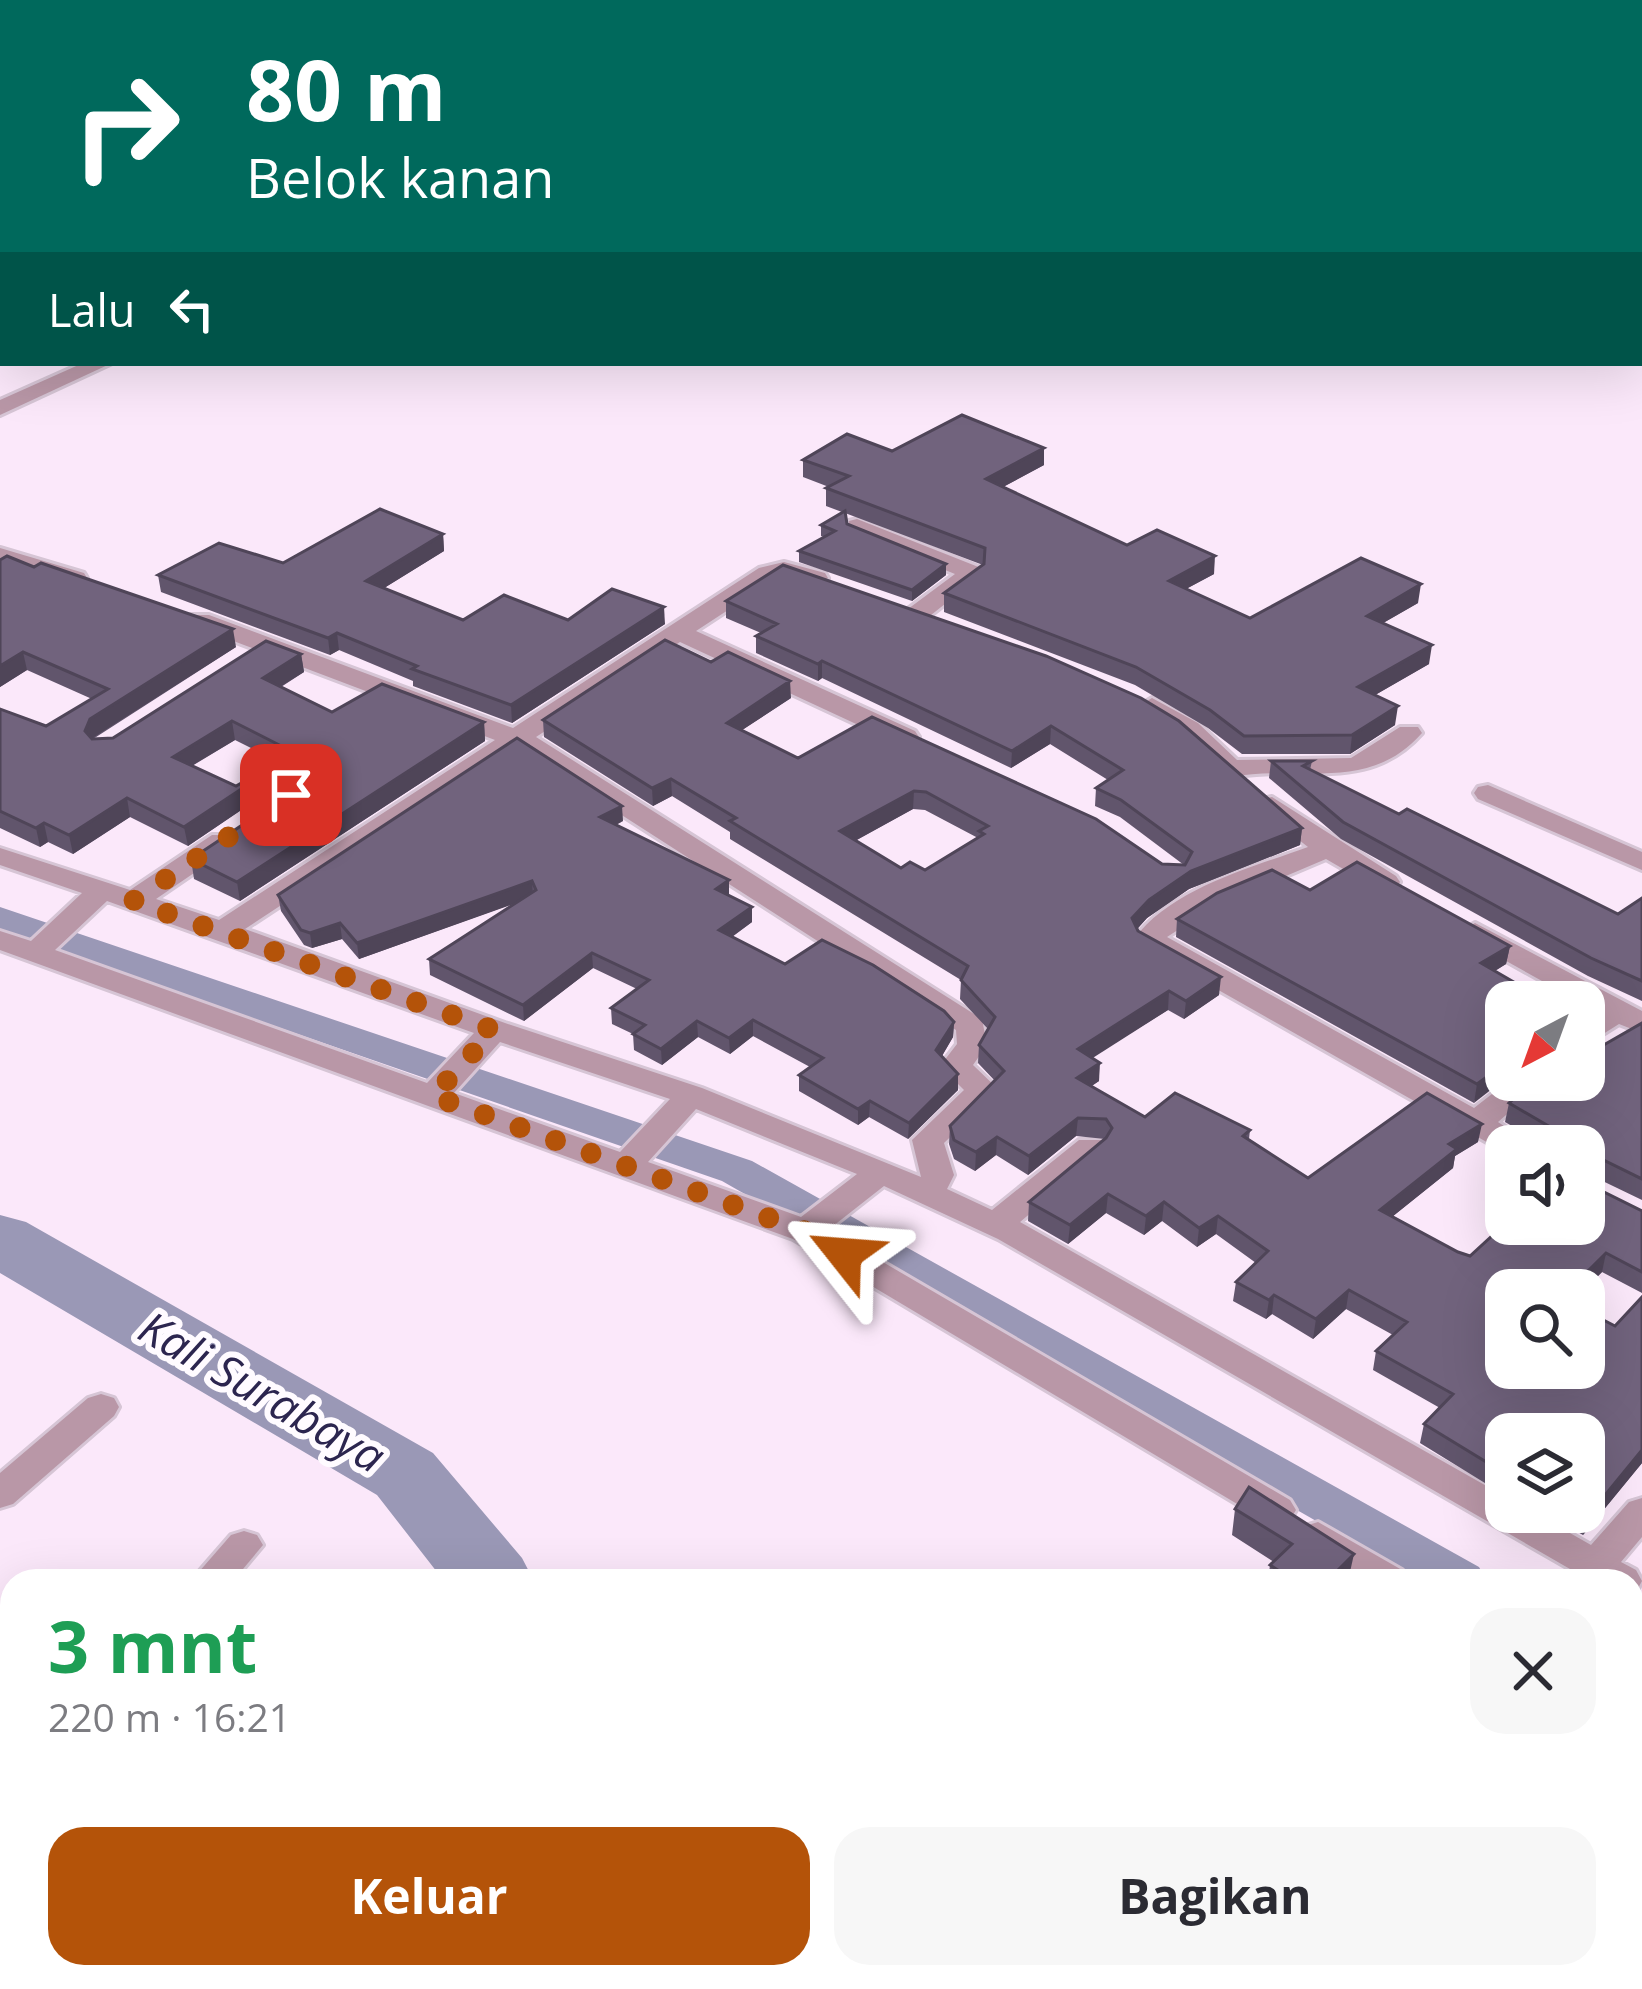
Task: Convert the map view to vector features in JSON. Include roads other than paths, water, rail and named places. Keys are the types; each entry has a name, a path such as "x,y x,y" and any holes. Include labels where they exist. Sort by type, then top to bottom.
{"street":[{"path":"0,408 94,366"},
{"path":"857,526 972,573 906,611 956,628"},
{"path":"0,555 111,589"},
{"path":"223,930 778,569 835,585"},
{"path":"169,608 257,651 515,736 970,1027 972,1045 955,1066 983,1090 928,1140 926,1150 938,1175 928,1194"},
{"path":"678,632 941,753"},
{"path":"1121,691 1189,729 1328,849 1410,895"},
{"path":"1232,769 1297,763 1356,766 1409,734"},
{"path":"1488,793 1642,862"},
{"path":"133,901 251,822"},
{"path":"1328,849 1193,908 1156,928 1149,939 1485,1128"},
{"path":"0,856 96,895 133,901 223,930 489,1036 685,1101 996,1224 1589,1569"},
{"path":"41,948 96,895"},
{"path":"1451,918 1629,1018"},
{"path":"0,940 41,948 633,1158 810,1227 1370,1569"},
{"path":"440,1090 489,1036"},
{"path":"633,1158 685,1101"},
{"path":"1476,1123 1504,1101"},
{"path":"996,1224 1090,1147"},
{"path":"810,1227 874,1177"},
{"path":"0,1494 101,1407"},
{"path":"1605,1569 1642,1512"},
{"path":"221,1569 244,1545"}],"waterway":[{"path":"0,918 737,1171 1441,1569"},
{"name":"Kali Surabaya","path":"0,1240 405,1474 482,1569"}]}
